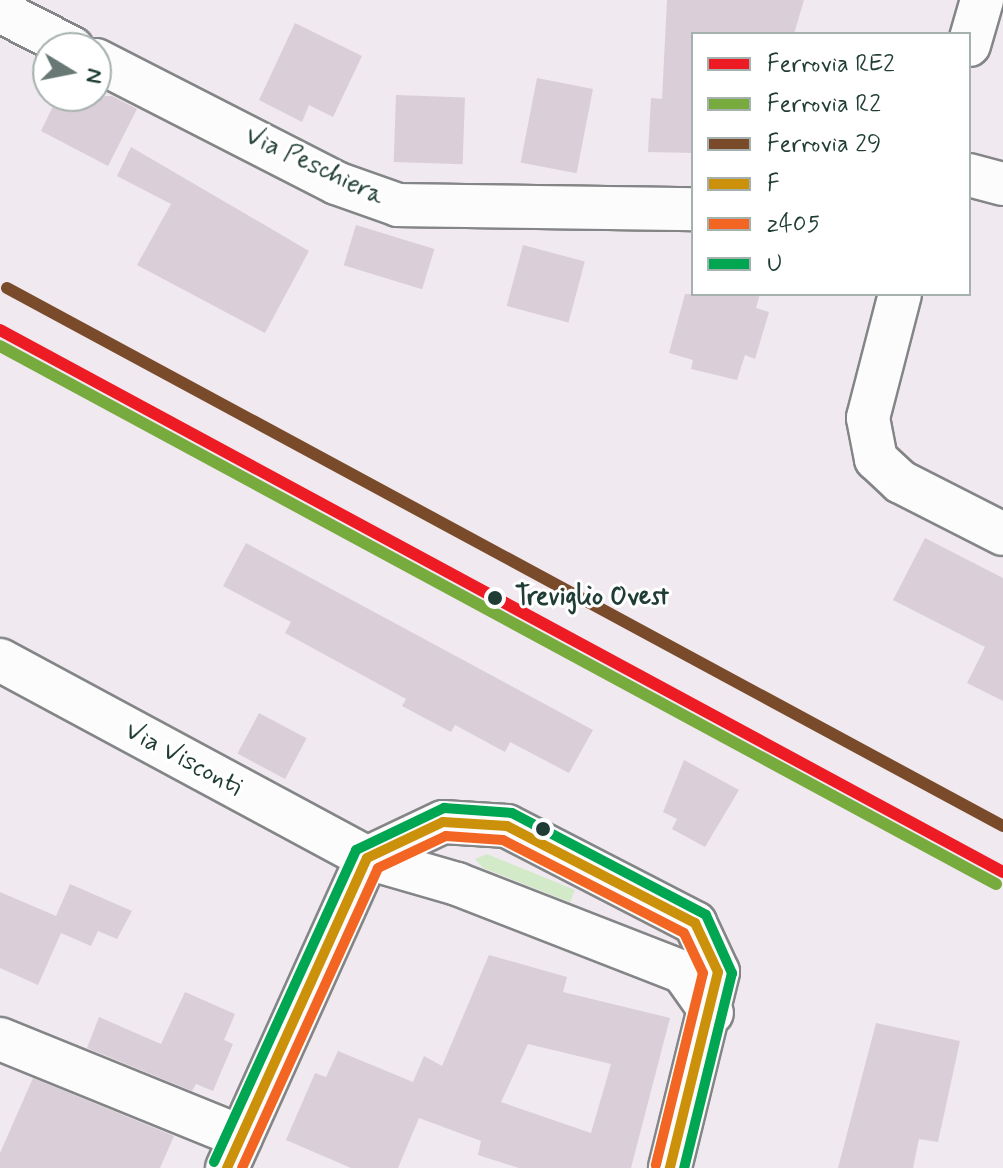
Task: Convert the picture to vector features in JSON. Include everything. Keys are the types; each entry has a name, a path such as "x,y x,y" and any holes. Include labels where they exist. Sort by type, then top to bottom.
{"street":[{"path":"971,38 982,0"},
{"path":"0,11 41,32"},
{"name":"Via Peschiera","path":"112,68 336,183 398,205 691,209"},
{"path":"971,176 1003,184"},
{"path":"899,296 868,418 876,459 901,482 1003,534"},
{"name":"Via Visconti","path":"0,660 367,858 457,884 683,972 712,1013"},
{"path":"0,1039 234,1152 367,858 443,822 482,822 507,826 695,923 718,972 712,1013 670,1168"},
{"path":"457,884 451,859 459,837 482,822"}],"green space":[{"path":"487,854 575,890 570,902 483,868 475,859"}],"building":[{"path":"667,0 804,0 795,32 691,32 691,153 648,152 651,98 662,99"},
{"path":"295,23 362,56 333,117 309,105 302,122 259,100"},
{"path":"537,78 593,89 577,173 521,162"},
{"path":"396,95 465,97 463,164 394,162"},
{"path":"112,96 137,109 108,166 41,131 50,112 112,112"},
{"path":"131,147 309,251 265,333 137,265 171,204 117,176"},
{"path":"356,225 434,249 422,289 344,265"},
{"path":"523,245 585,262 569,322 507,306"},
{"path":"685,294 759,296 756,308 769,312 755,359 745,355 737,380 691,369 693,360 669,353"},
{"path":"925,538 1003,578 1003,701 967,683 985,647 893,600"},
{"path":"246,543 593,730 569,773 510,742 505,752 455,725 451,732 402,706 406,699 285,633 291,622 223,586"},
{"path":"259,713 307,738 285,779 237,754"},
{"path":"684,760 739,790 705,847 672,829 677,819 663,812"},
{"path":"70,884 132,911 117,939 98,931 91,946 61,933 38,985 0,968 0,892 56,916"},
{"path":"489,955 567,977 563,992 670,1018 631,1168 519,1168 478,1155 481,1141 419,1118 398,1168 351,1168 286,1140 315,1073 326,1077 338,1051 413,1082 424,1056 442,1066","holes":["528,1044 611,1064 591,1133 501,1102"]},
{"path":"185,992 235,1014 224,1040 233,1044 213,1091 196,1084 192,1091 87,1048 99,1017 161,1044"},
{"path":"876,1023 960,1041 938,1142 919,1139 913,1168 838,1168"},
{"path":"33,1078 174,1136 160,1168 0,1168 0,1153"}],"rail line":[{"name":"29","path":"7,288 1003,826"},
{"name":"RE2","path":"0,330 1003,872"},
{"name":"R2","path":"0,346 996,884"}],"transit line":[{"name":"U","path":"214,1162 356,850 444,808 512,813 706,915 732,973 684,1168"},
{"name":"F","path":"367,858 443,822 507,826 695,923 718,972 670,1168"},
{"name":"z405","path":"242,1168 378,868 446,836 503,840 684,933 703,973 656,1165"},
{"name":"F","path":"227,1168 367,858"}],"place":[{"name":"Treviglio Ovest","path":"495,598"}]}
